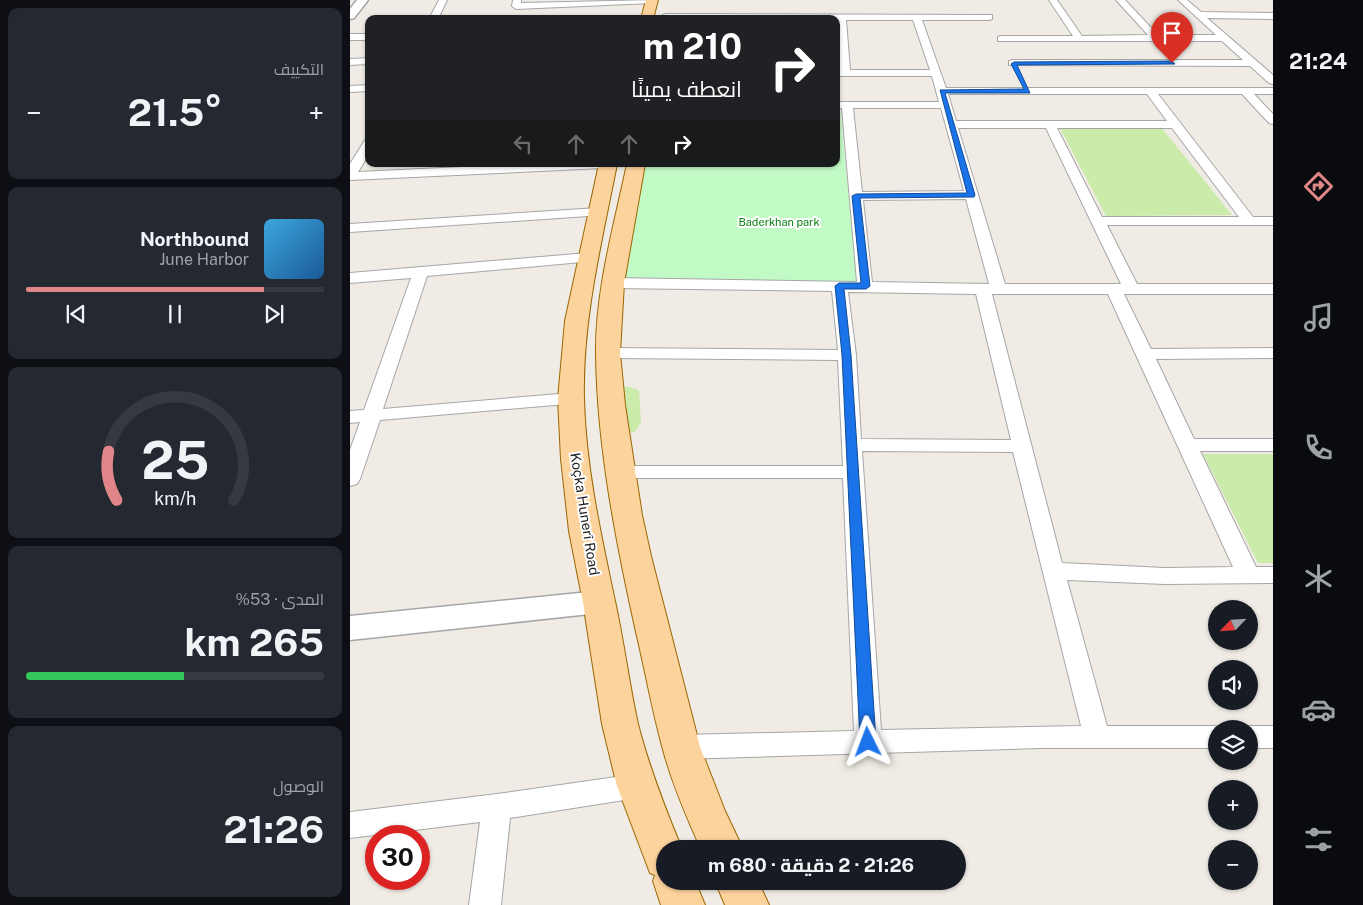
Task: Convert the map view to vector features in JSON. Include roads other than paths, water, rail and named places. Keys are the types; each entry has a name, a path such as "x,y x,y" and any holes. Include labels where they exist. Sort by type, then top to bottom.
{"main road":[{"path":"648,15 652,0"},
{"name":"Koçka Hunerî Road","path":"607,167 576,321 571,399 575,459 584,531 599,602 620,724 637,786 658,840"},
{"path":"635,167 613,283 608,353 612,405 635,556 681,747 706,815 718,840"},
{"path":"576,321 610,318"},
{"path":"677,890 683,905"},
{"path":"740,890 747,905"}],"street":[{"path":"350,16 362,0"},
{"path":"435,15 443,0"},
{"path":"516,6 652,0"},
{"path":"1053,0 1079,38"},
{"path":"1120,0 1155,38"},
{"path":"1182,0 1273,81"},
{"path":"936,72 878,77 841,73 841,17 858,13 916,17 1003,43 1252,63"},
{"path":"1199,15 1272,16"},
{"path":"916,17 922,29 936,72 972,195 1022,446 1097,737"},
{"path":"350,38 365,37"},
{"path":"1003,43 1079,38 1224,38"},
{"path":"1003,43 1028,91"},
{"path":"350,62 365,61"},
{"path":"350,89 365,88"},
{"path":"866,286 856,196 842,105 1028,91 1273,91"},
{"path":"1245,91 1273,121"},
{"path":"1151,92 1249,221"},
{"path":"952,125 1176,124"},
{"path":"1050,125 1097,221 1123,289 1144,354 1248,575"},
{"path":"350,175 365,150"},
{"path":"350,175 533,167"},
{"path":"856,196 972,195"},
{"path":"350,228 598,212"},
{"path":"1097,221 1273,221"},
{"path":"350,278 588,258"},
{"path":"350,479 420,273"},
{"path":"613,283 990,289 1273,289"},
{"path":"839,286 852,446 868,742"},
{"path":"608,353 846,355"},
{"path":"1144,354 1273,353"},
{"path":"350,417 370,417 571,399"},
{"path":"1187,445 1273,445"},
{"path":"852,446 1022,446"},
{"path":"622,472 853,472"},
{"path":"1053,571 1165,576 1273,575"},
{"path":"350,628 599,602"},
{"path":"681,747 1040,736 1208,737"},
{"path":"1258,737 1273,737"},
{"path":"350,825 497,807 637,786"},
{"path":"485,905 497,807"}],"park label":[{"name":"Baderkhan park","path":"779,222"}]}
